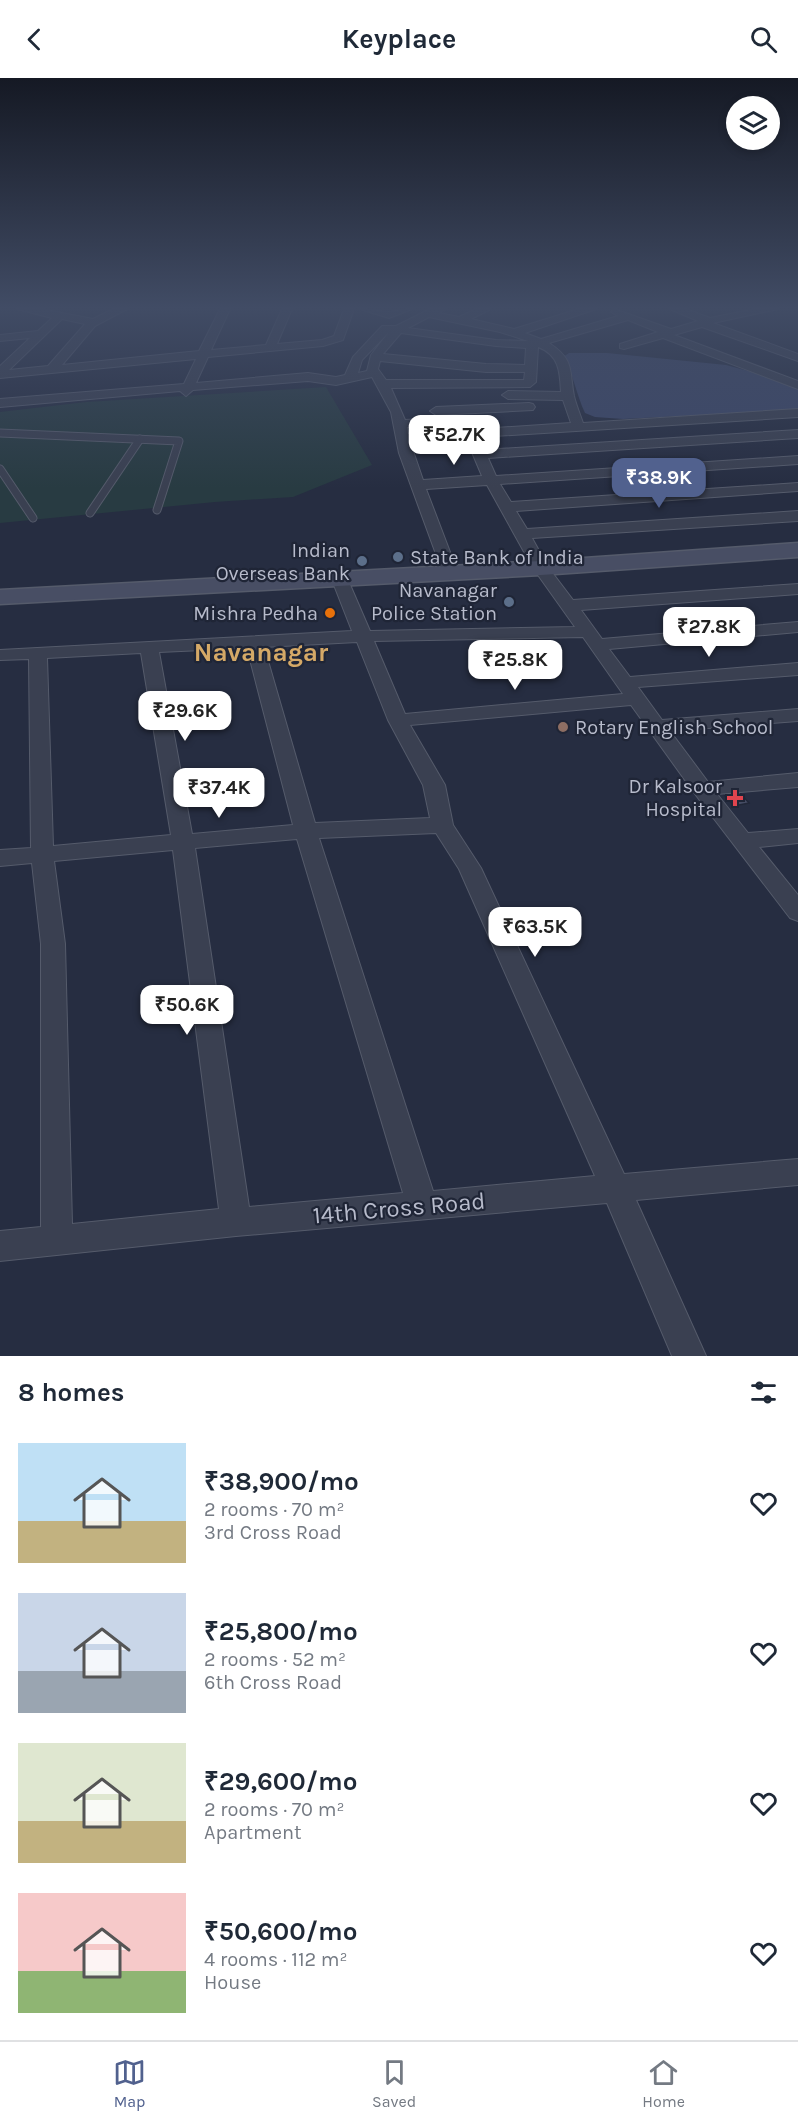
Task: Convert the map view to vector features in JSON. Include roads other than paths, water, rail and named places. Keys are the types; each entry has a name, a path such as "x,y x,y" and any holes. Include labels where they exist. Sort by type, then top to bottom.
{"main road":[{"path":"0,597 340,580 798,550"}],"street":[{"path":"0,373 56,369"},
{"path":"187,389 197,369"},
{"path":"350,379 354,369"},
{"path":"376,369 398,418 418,485 450,573"},
{"path":"381,382 526,384 530,382 531,369"},
{"path":"566,369 573,410"},
{"path":"756,369 798,385"},
{"path":"0,405 187,389 350,379 573,410 706,418 798,413"},
{"path":"398,418 573,410"},
{"path":"403,438 470,433 573,410"},
{"path":"522,534 798,516 788,488 706,418"},
{"path":"470,433 491,480 541,568 702,789 797,909"},
{"path":"479,454 798,435"},
{"path":"418,485 798,460"},
{"path":"506,507 788,488"},
{"path":"340,580 398,720 434,784 442,825 470,868 689,1356"},
{"path":"568,606 798,589"},
{"path":"0,655 364,636 591,639 798,627"},
{"path":"254,642 306,831 422,1205"},
{"path":"149,647 183,843 236,1222"},
{"path":"38,653 42,854 53,944 57,1240"},
{"path":"398,720 798,669"},
{"path":"656,726 798,715"},
{"path":"702,789 798,780"},
{"path":"0,858 306,831 442,825"},
{"path":"742,841 798,836"},
{"name":"14th Cross Road","path":"0,1246 236,1222 798,1172"}],"lane":[{"path":"0,433 180,442 157,510"},
{"path":"90,513 140,439"},
{"path":"0,469 33,518"}],"water":[{"path":"569,369 739,369 770,377 798,389 798,410 623,419 595,417 585,413"}],"place":[{"name":"State Bank of India","path":"398,557"},
{"name":"Indian Overseas Bank","path":"362,561"},
{"name":"Navanagar Police Station","path":"509,602"},
{"name":"Mishra Pedha","path":"330,613"},
{"name":"Rotary English School","path":"563,727"},
{"name":"Dr Kalsoor Hospital","path":"735,798"}],"district":[{"name":"Navanagar","path":"261,652"}]}
